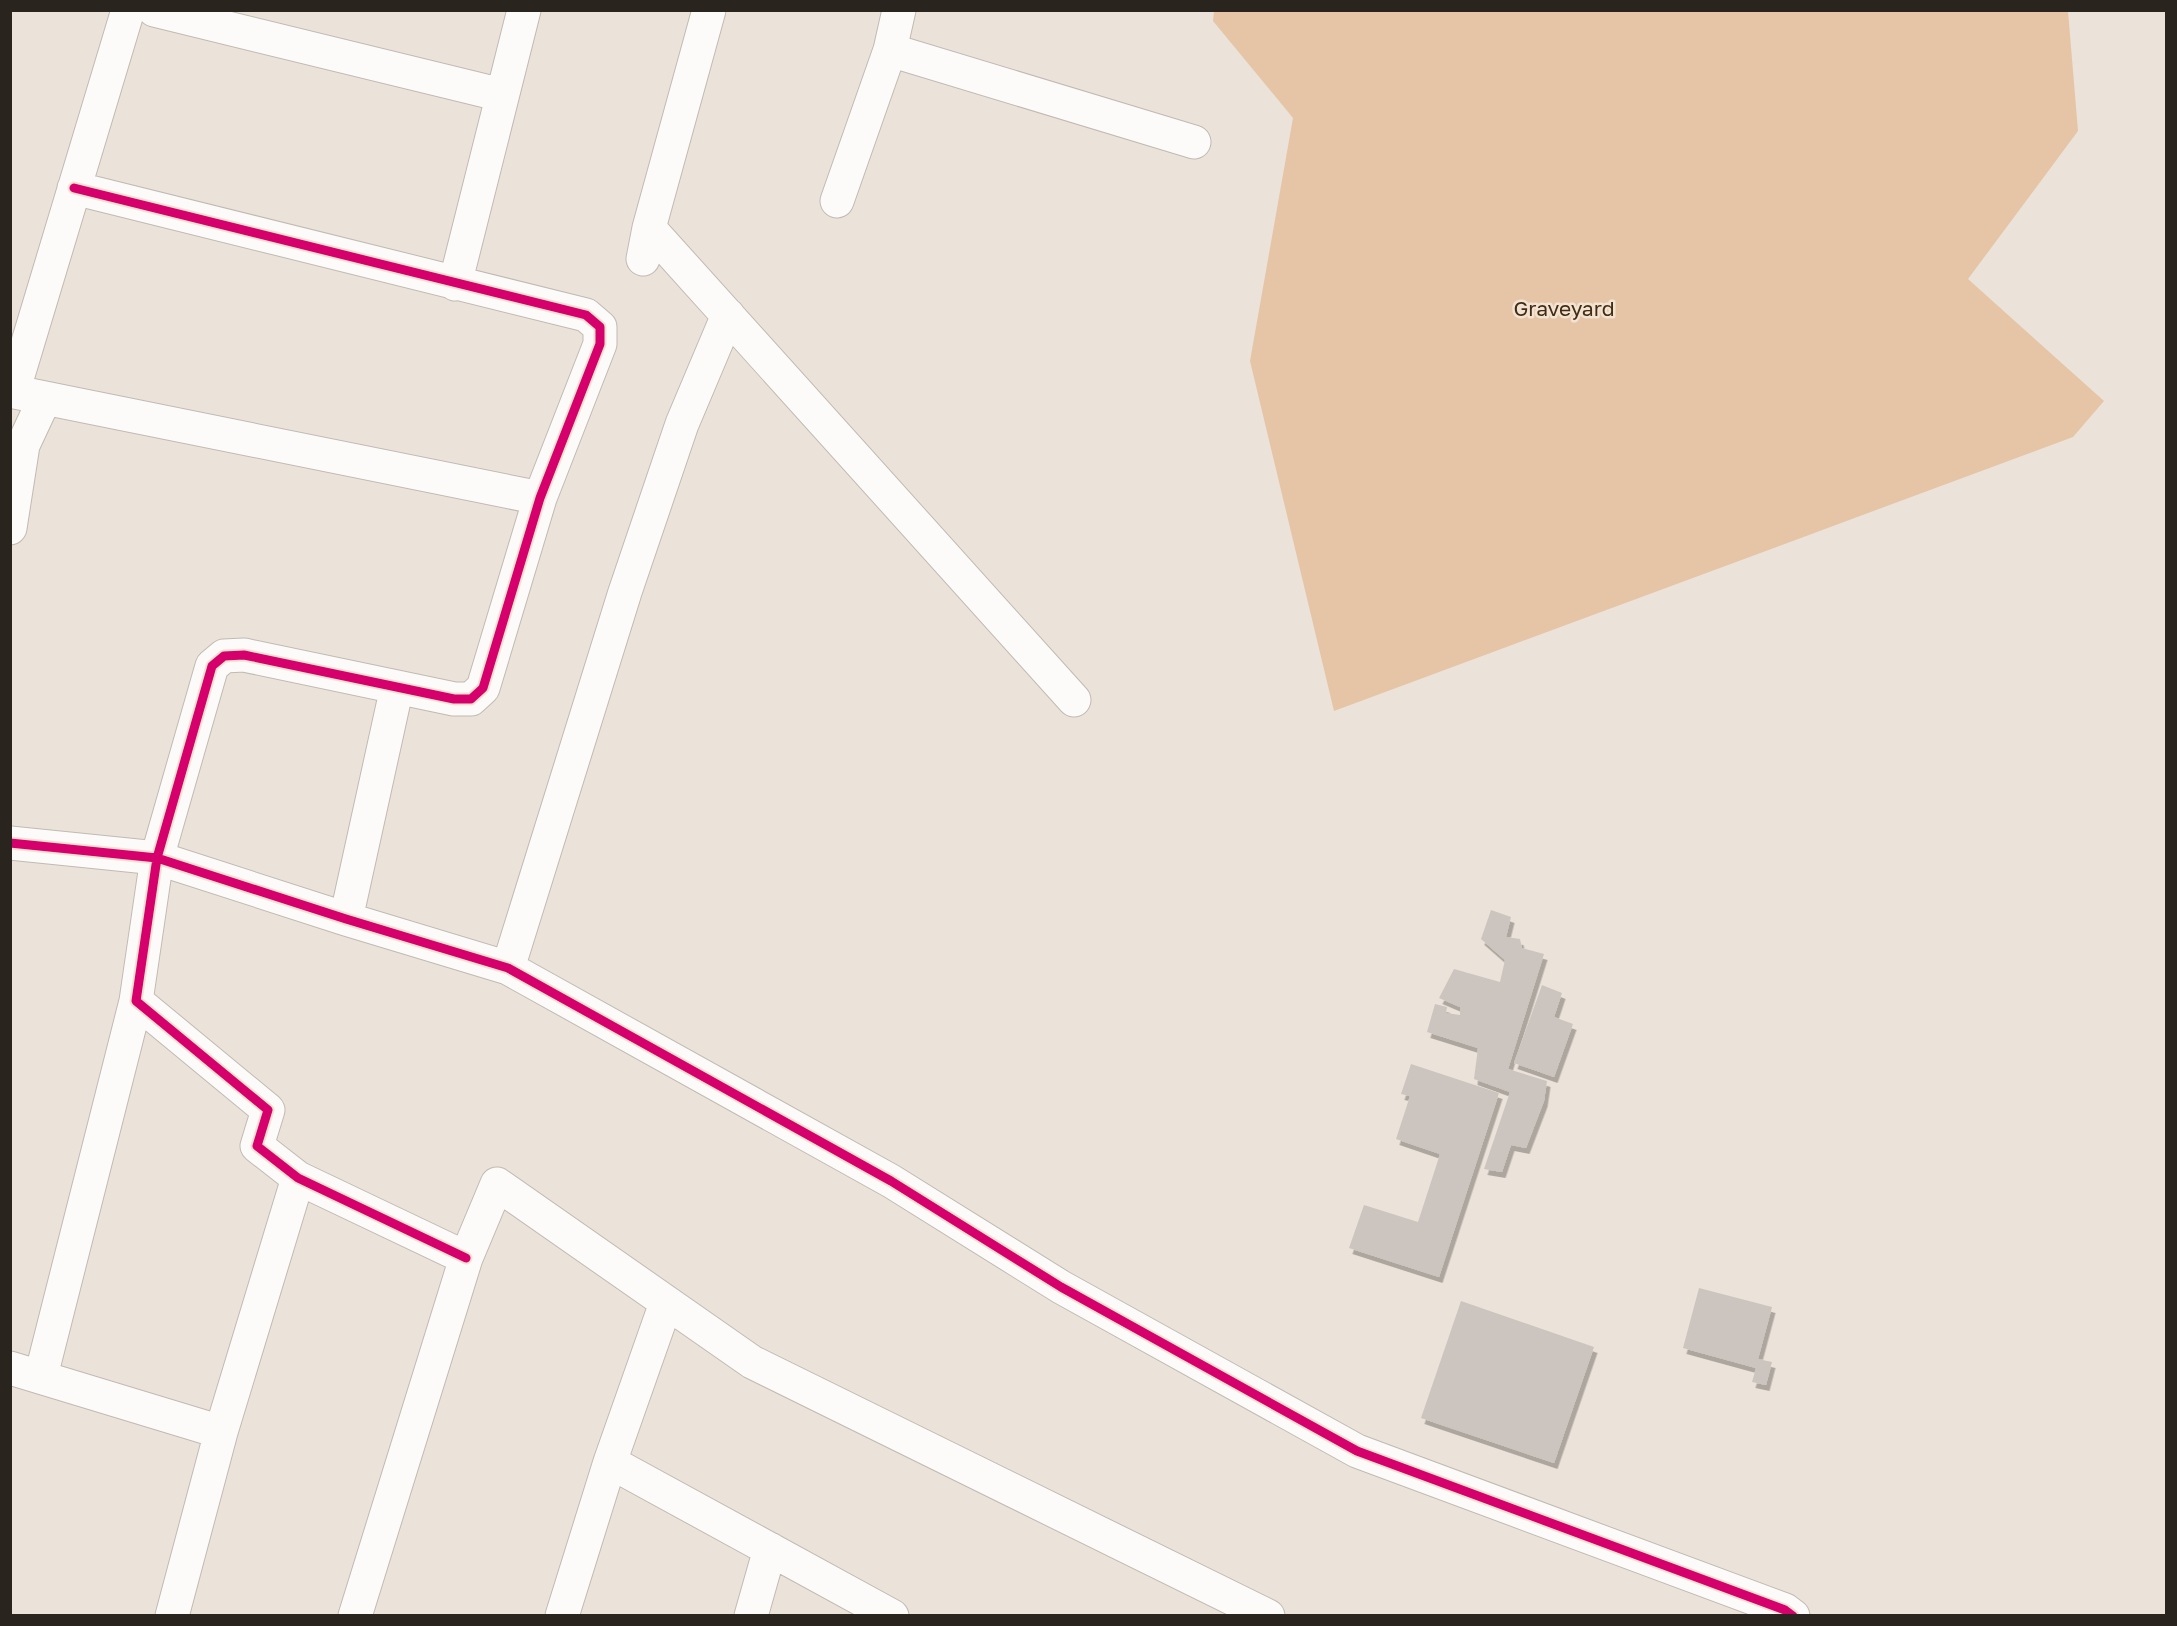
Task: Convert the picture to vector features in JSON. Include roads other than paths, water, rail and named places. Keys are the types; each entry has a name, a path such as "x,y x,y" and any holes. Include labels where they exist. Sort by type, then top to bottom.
{"street":[{"path":"128,10 12,391 540,498"},
{"path":"154,10 502,95"},
{"path":"455,284 524,10"},
{"path":"643,259 649,228 709,10"},
{"path":"837,201 890,50 899,10"},
{"path":"890,50 1194,141"},
{"path":"74,188 586,315 600,327 600,344 540,498 483,688 471,699 454,699 244,655 224,656 212,666 157,858 136,1000 26,1372 221,1432"},
{"path":"649,228 1074,700"},
{"path":"508,968 625,592 682,424 728,315"},
{"path":"10,528 23,446 45,398"},
{"path":"345,919 397,687"},
{"path":"10,843 157,858 345,919 508,968 663,1052 891,1181 1061,1287 1357,1450 1787,1614"},
{"path":"136,1000 268,1110 258,1146 297,1179 466,1258"},
{"path":"172,1616 221,1432 297,1179"},
{"path":"355,1616 466,1258 496,1184 752,1362 1268,1616"},
{"path":"562,1616 610,1462 666,1303"},
{"path":"610,1462 892,1616"},
{"path":"751,1616 770,1549"}],"park label":[{"name":"Graveyard","path":"1564,309"}]}
